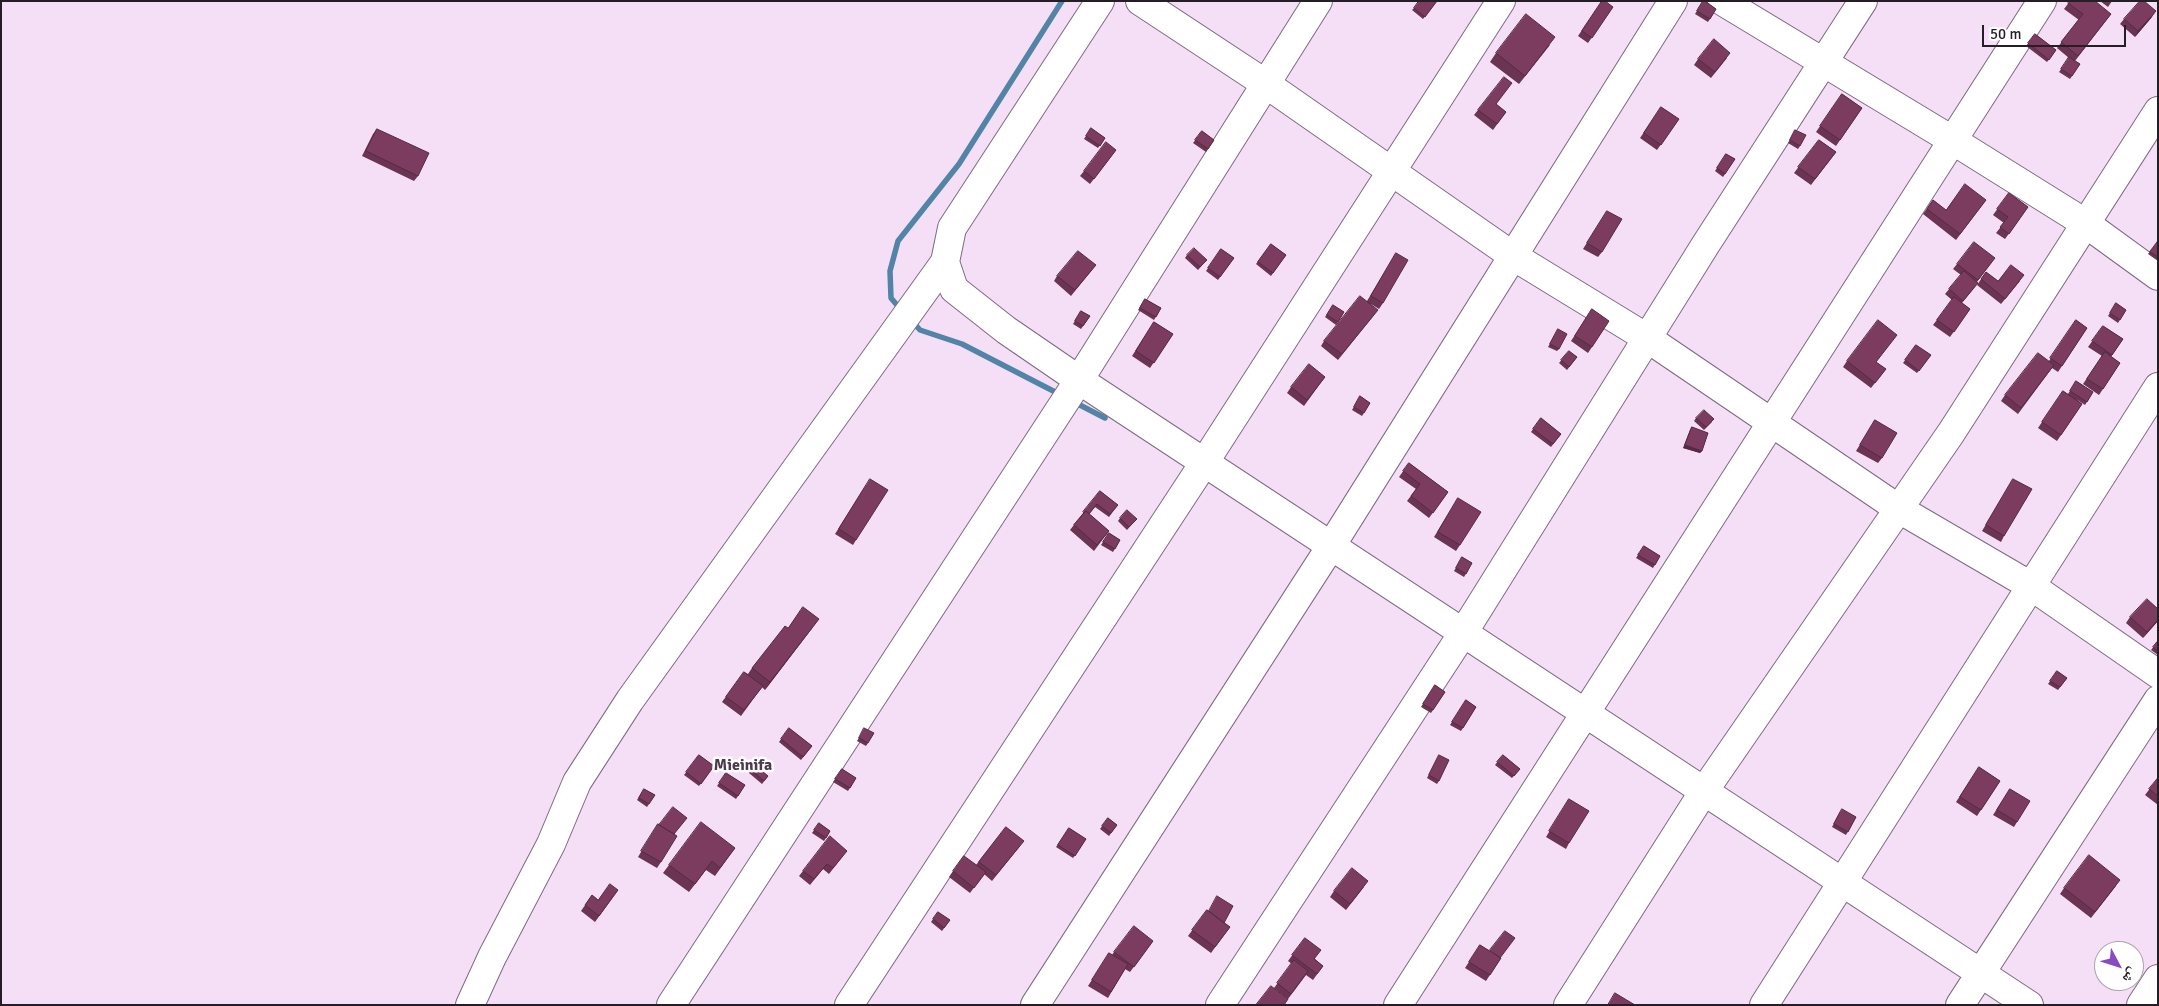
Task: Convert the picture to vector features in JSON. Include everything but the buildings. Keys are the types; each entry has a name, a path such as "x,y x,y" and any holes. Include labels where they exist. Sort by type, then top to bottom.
{"street":[{"path":"470,1005 492,957 550,844 582,774 647,675 945,262 952,228 1100,1"},
{"path":"1140,1 1266,84 1514,256 1647,338 1899,509 2031,586 2158,674"},
{"path":"672,1005 850,728 1079,380 1318,1"},
{"path":"850,1005 1393,172 1501,1"},
{"path":"1035,1005 1331,546 1673,1"},
{"path":"1722,1 1952,140 2085,224 2158,276"},
{"path":"1220,1005 1462,633 1647,338 1863,1"},
{"path":"1398,1005 1587,714 1770,423 2042,1"},
{"path":"1568,1005 1704,791 1951,433 2158,111"},
{"path":"945,262 954,289 1006,330 1204,463 2029,1005"},
{"path":"1764,1005 2158,387"},
{"path":"1960,1005 2158,700"},
{"path":"2141,1005 2158,979"}],"waterway":[{"path":"902,311 891,298 890,271 898,241 959,164 1062,1"},
{"path":"912,321 920,330 962,344 1061,395"},
{"path":"1074,402 1105,418"}],"district":[{"name":"Mieinifa","path":"743,766"}]}
